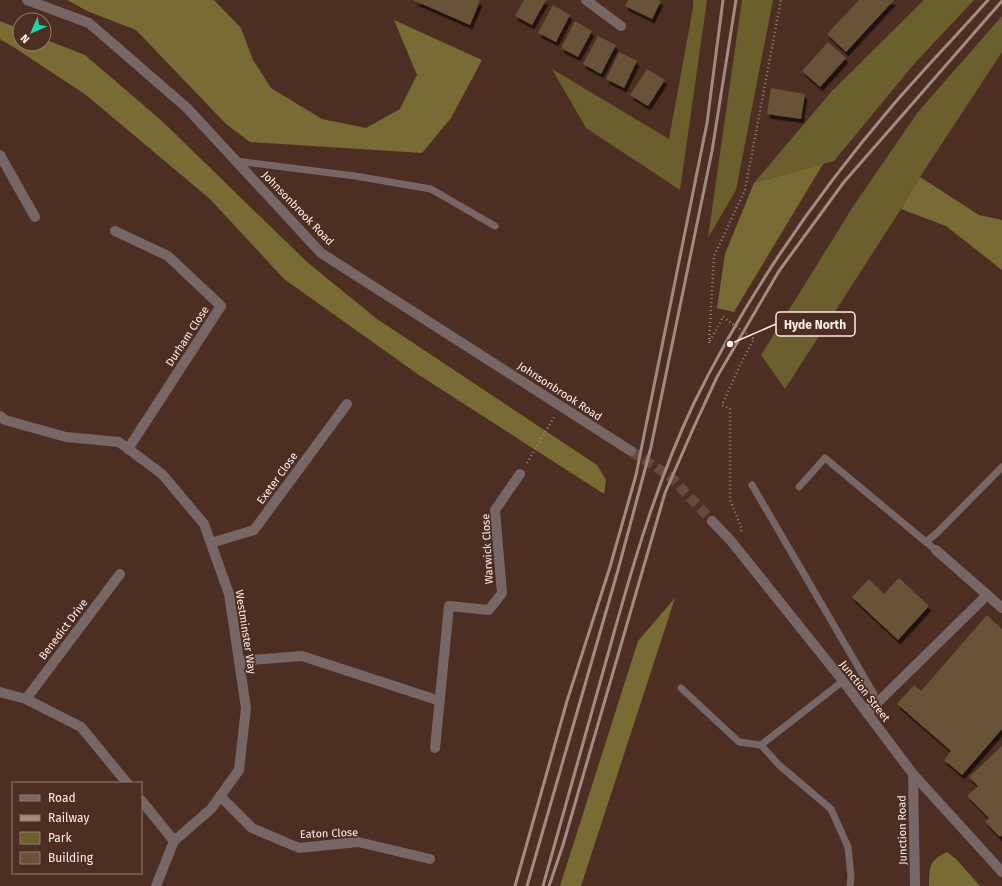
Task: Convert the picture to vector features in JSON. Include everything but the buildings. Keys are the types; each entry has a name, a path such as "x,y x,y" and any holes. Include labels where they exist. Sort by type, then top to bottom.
{"street":[{"name":"Johnsonbrook Road","path":"27,0 89,23 187,108 321,253 631,452"},
{"path":"588,1 621,26"},
{"path":"0,155 35,217"},
{"name":"Durham Close","path":"116,231 168,256 221,306 128,449"},
{"name":"Exeter Close","path":"211,543 254,530 347,404"},
{"name":"Westminster Way","path":"2,421 66,437 119,442 162,474 204,524 229,594 246,708 239,770 211,809 174,841 156,886"},
{"name":"Warwick Close","path":"435,748 449,606 489,610 502,592 495,510 520,474"},
{"name":"Junction Street","path":"712,521 731,541 843,681 913,774 1002,872"},
{"path":"936,550 1002,608"},
{"name":"Benedict Drive","path":"26,699 120,574"},
{"path":"868,713 987,595"},
{"path":"239,661 302,656 440,700"},
{"path":"0,692 26,699 81,727 126,782"},
{"name":"Junction Road","path":"913,774 915,886"},
{"name":"Eaton Close","path":"220,796 252,828 299,848 358,842 430,859"},
{"path":"142,801 174,841"}],"lane":[{"path":"236,161 355,176 431,189 495,226"},
{"path":"799,487 825,458 936,550"},
{"path":"926,542 938,532 1002,467"},
{"path":"752,485 874,694 868,713"},
{"path":"761,745 843,681"},
{"path":"681,688 739,742 761,745 779,765 832,809 848,847 850,886"}],"path":[{"path":"740,534 742,529 730,500 730,409 722,405 754,339 723,317 709,343 714,256 745,190 781,0"},
{"path":"520,474 561,406"}],"green space":[{"path":"693,0 707,0 680,190 586,128 552,69 669,139 693,8"},
{"path":"742,0 773,0 736,190 708,238"},
{"path":"924,0 974,0 914,64 834,161 754,183 832,91"},
{"path":"1002,16 1002,52 920,177 785,389 761,355 854,205 918,112"}],"shaded area":[{"path":"67,0 214,0 241,28 253,60 271,88 322,119 366,128 400,109 417,75 394,20 482,60 451,118 422,153 250,142 226,124 136,30 87,11"},
{"path":"0,21 12,26 12,46 0,39"},
{"path":"52,42 85,55 162,121 307,262 377,319 597,465 606,480 604,494 419,375 284,279 210,199 86,95 21,52 52,52"},
{"path":"823,164 734,312 717,308 725,254 754,183"},
{"path":"920,177 979,215 1002,220 1002,270 946,226 901,209"},
{"path":"675,598 581,886 560,886 638,641"},
{"path":"947,852 957,860 980,886 929,886 931,865 937,858"}],"tunnel":[{"path":"631,451 671,477 712,521"}],"railway":[{"path":"515,886 567,701 610,567 636,475 707,123 723,0"},
{"path":"527,886 618,570 651,447 712,151 736,0"},
{"path":"543,886 637,554 668,462 694,403 736,324 760,285 784,248 836,175 893,105 988,0"},
{"path":"549,886 563,845 665,493 717,377 779,271 844,182 1002,1"}],"place":[{"name":"Hyde North","path":"730,344"}]}
